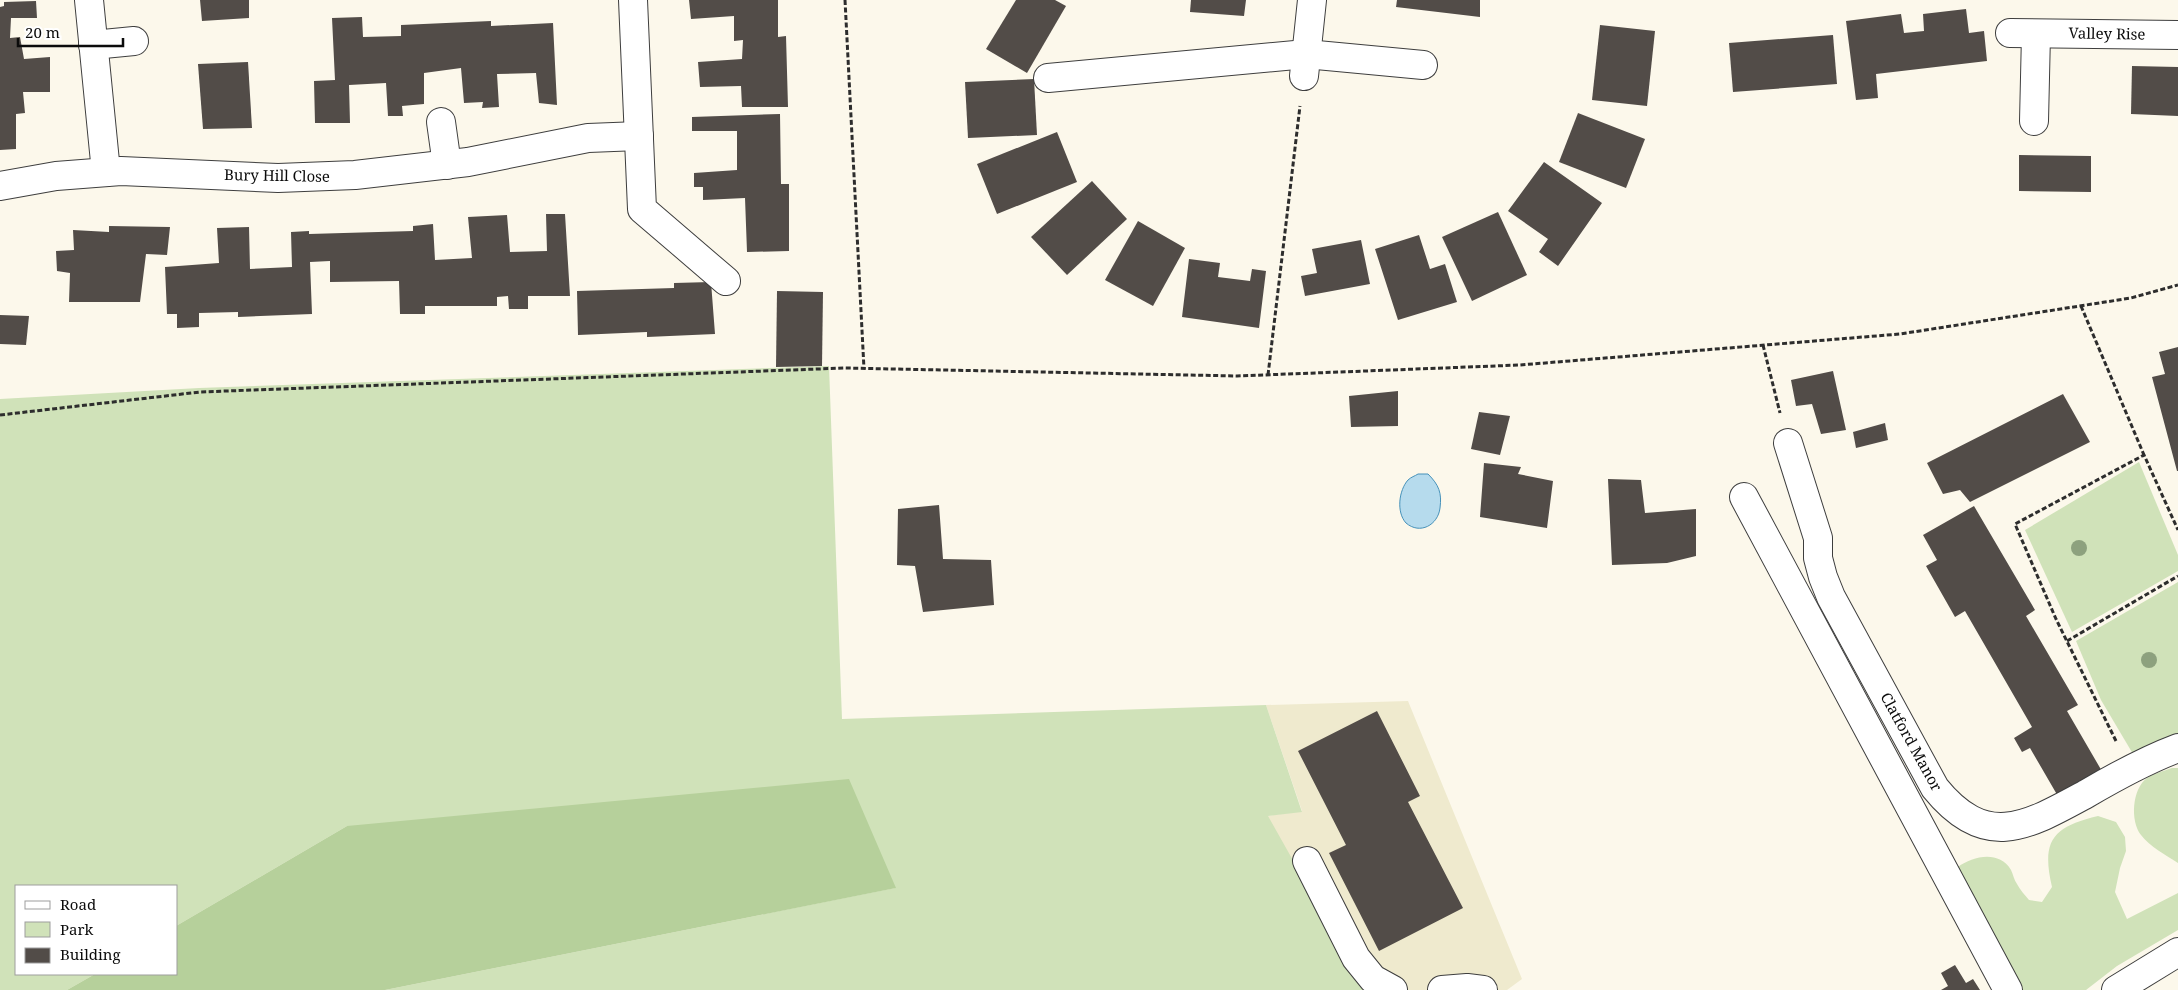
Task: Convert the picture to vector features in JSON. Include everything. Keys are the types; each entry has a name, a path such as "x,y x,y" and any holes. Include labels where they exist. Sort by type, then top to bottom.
{"street":[{"path":"89,0 106,172"},
{"path":"633,0 642,209 726,281"},
{"path":"1305,65 1312,0"},
{"name":"Valley Rise","path":"2034,121 2023,33 2178,35"},
{"path":"93,45 134,41"},
{"path":"1048,78 1203,64 1423,65"},
{"path":"441,122 447,165"},
{"name":"Bury Hill Close","path":"0,186 56,176 130,171 237,177 318,178 447,165 520,153 588,138 638,136"},
{"name":"Clatford Manor","path":"1788,443 1818,538 1818,558 1831,597 1935,788 1950,807 1969,820 1991,826 2016,827 2041,819 2130,770 2178,748"},
{"path":"1744,497 2008,990"},
{"path":"1307,860 1356,958 1373,979 1393,990"},
{"path":"2116,990 2178,952"},
{"path":"1442,990 1483,990"}],"path":[{"path":"845,0 864,368"},
{"path":"1268,375 1305,65"},
{"path":"0,415 200,392 864,368 1238,376 1520,365 1900,334 2130,298 2178,285"},
{"path":"2081,306 2178,530"},
{"path":"1762,345 1788,443"},
{"path":"2130,770 2067,641 2015,524 2144,455"},
{"path":"2067,641 2178,576"}],"shaded area":[{"path":"1408,701 1522,979 1507,990 1366,990 1267,816 1302,811 1266,705"}],"green space":[{"path":"829,366 842,719 1266,705 1302,812 1268,816 1366,990 385,990 895,888 347,826 178,925 178,885 15,885 15,975 93,975 67,990 0,990 0,399 199,388"},
{"path":"2139,462 2178,555 2178,571 2072,632 2025,530"},
{"path":"2178,582 2178,733 2133,754 2101,700 2076,641"},
{"path":"2172,768 2178,768 2178,863 2158,851 2141,835 2137,829 2134,814 2136,797 2142,783 2153,775"},
{"path":"849,779 896,888 385,990 67,990 93,975 178,975 178,925 347,826"},
{"path":"2098,816 2116,822 2125,837 2126,851 2115,892 2127,919 2178,893 2178,930 2117,966 2086,990 2023,990 1958,867 1978,858 1993,857 2006,864 2011,870 2018,886 2029,900 2042,902 2052,887 2048,858 2054,838 2070,825"}],"water":[{"path":"1418,474 1428,474 1439,489 1441,498 1439,514 1436,519 1428,526 1422,528 1406,523 1400,507 1402,489 1409,479"}],"building":[{"path":"200,0 249,0 249,18 202,21"},
{"path":"689,0 778,0 778,37 786,36 788,107 742,107 741,86 700,87 698,62 742,59 743,40 734,41 734,16 691,19"},
{"path":"1016,0 1055,0 1066,6 1027,73 986,49"},
{"path":"1191,0 1246,0 1244,16 1190,12"},
{"path":"1397,0 1480,0 1480,17 1396,7"},
{"path":"36,1 37,18 11,18 10,38 20,37 24,59 50,57 50,92 23,92 25,113 16,114 16,149 0,150 0,7 4,6 4,2"},
{"path":"1966,9 1969,33 1984,31 1987,61 1876,74 1878,98 1856,100 1846,21 1901,14 1904,33 1924,31 1923,14"},
{"path":"362,17 363,37 401,36 401,25 491,21 491,26 553,23 557,105 539,103 536,73 497,74 499,107 482,108 483,102 464,103 461,68 424,73 424,104 402,106 403,116 388,116 386,83 349,85 350,123 315,123 314,81 335,80 332,18"},
{"path":"1600,25 1655,31 1647,106 1592,100"},
{"path":"1833,35 1837,84 1733,92 1729,43"},
{"path":"248,62 252,128 203,129 198,64"},
{"path":"2132,66 2178,67 2178,116 2131,114"},
{"path":"1034,79 1037,135 968,138 965,82"},
{"path":"1578,113 1645,139 1626,188 1559,162"},
{"path":"780,114 781,184 789,184 789,251 747,252 745,198 703,200 703,187 694,187 694,173 737,170 737,131 692,131 692,117"},
{"path":"1057,132 1077,182 997,214 977,164"},
{"path":"2019,155 2091,156 2091,192 2019,191"},
{"path":"1544,162 1602,203 1558,266 1539,252 1548,239 1508,211"},
{"path":"1092,181 1127,219 1067,275 1031,237"},
{"path":"1498,212 1527,275 1472,301 1442,237"},
{"path":"546,214 565,214 570,296 528,296 528,309 509,309 508,296 497,297 497,306 425,306 425,314 400,314 399,281 330,282 330,261 310,262 312,314 238,317 238,312 199,313 199,327 177,328 177,314 167,314 165,267 219,263 217,228 249,227 250,269 292,267 291,232 309,231 309,234 413,231 413,226 433,224 435,260 472,258 468,217 507,215 510,252 547,251"},
{"path":"1138,221 1185,248 1153,306 1105,280"},
{"path":"109,226 170,227 167,255 146,254 140,302 69,302 70,273 57,271 56,251 74,250 73,230 109,232"},
{"path":"1419,235 1430,269 1445,264 1457,302 1398,320 1375,249"},
{"path":"1361,240 1370,284 1305,296 1301,276 1317,273 1312,249"},
{"path":"1189,259 1220,263 1218,277 1250,281 1252,269 1266,271 1259,328 1182,317"},
{"path":"711,282 715,334 647,337 647,332 578,335 577,291 674,288 674,283"},
{"path":"777,291 823,292 822,366 776,367"},
{"path":"0,315 29,316 26,345 0,344"},
{"path":"2178,347 2177,471 2152,377 2165,374 2159,352"},
{"path":"1833,371 1846,430 1821,434 1812,404 1796,406 1791,380"},
{"path":"1398,391 1398,426 1351,427 1349,396"},
{"path":"2063,394 2090,442 1970,502 1960,490 1943,494 1927,463"},
{"path":"1479,412 1510,416 1500,455 1471,449"},
{"path":"1885,423 1888,440 1856,448 1853,432"},
{"path":"1484,463 1521,467 1518,474 1553,481 1547,528 1480,517"},
{"path":"1608,479 1641,480 1645,513 1696,509 1696,556 1667,563 1612,565"},
{"path":"939,505 943,559 991,560 994,605 923,612 915,566 897,565 898,509"},
{"path":"1974,506 2035,610 2026,616 2078,705 2067,711 2103,773 2059,798 2030,748 2022,752 2014,738 2032,727 1965,611 1955,617 1926,566 1937,560 1923,535"},
{"path":"1377,711 1420,796 1408,802 1463,908 1379,951 1329,853 1346,845 1298,751"},
{"path":"1955,965 1966,983 1973,979 1980,990 1941,990 1948,986 1941,973"}]}
